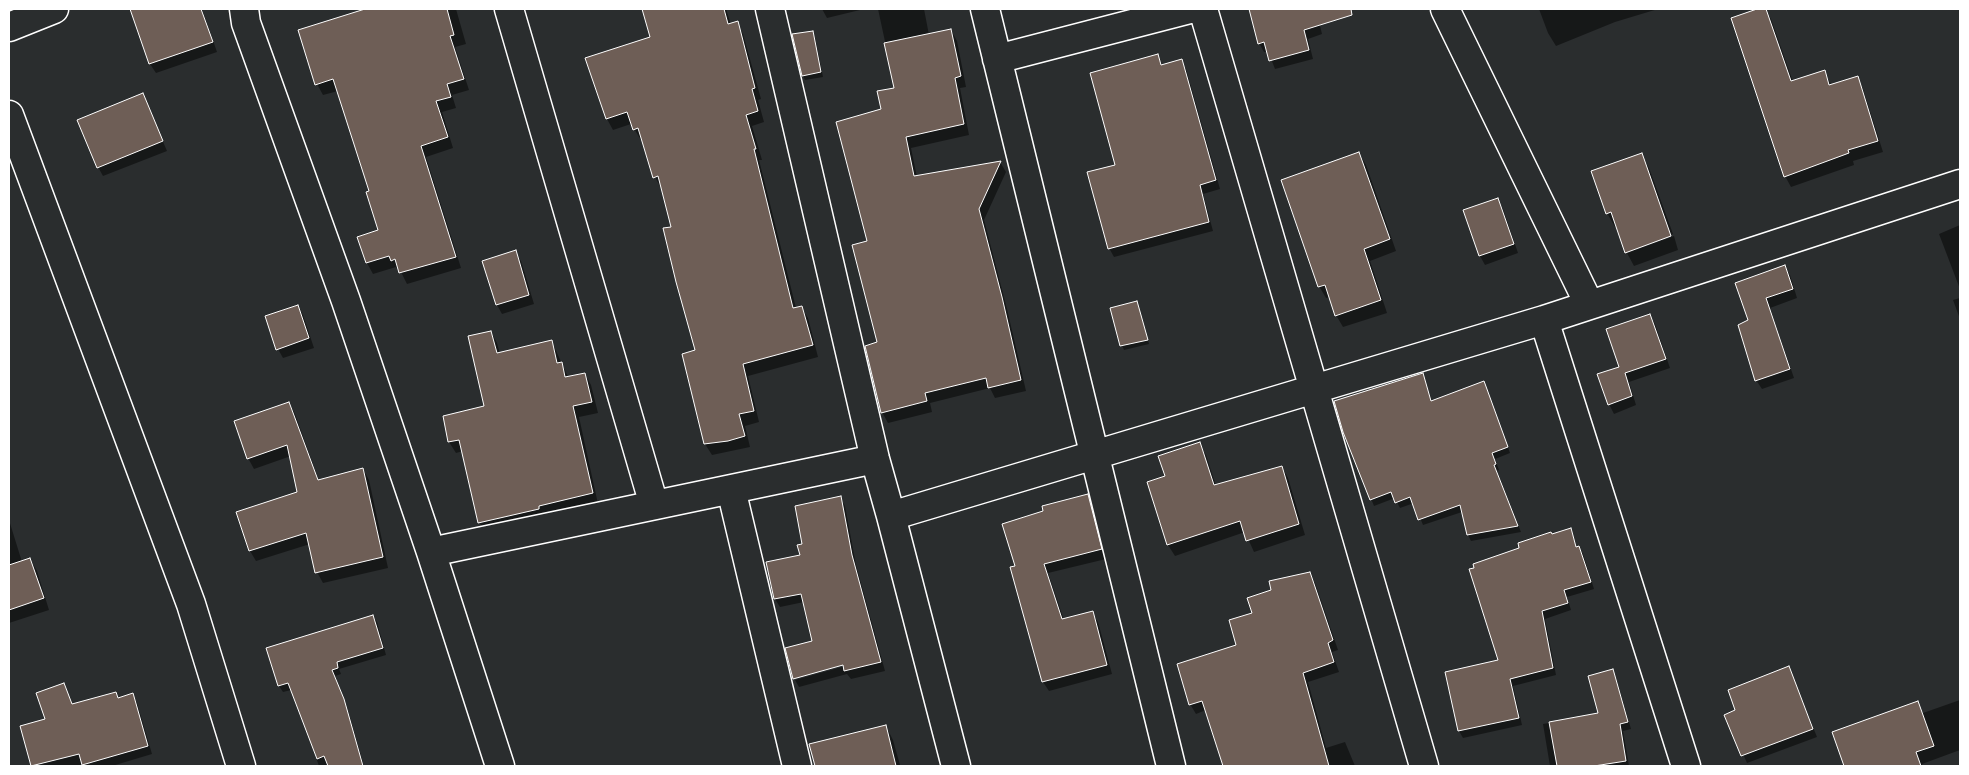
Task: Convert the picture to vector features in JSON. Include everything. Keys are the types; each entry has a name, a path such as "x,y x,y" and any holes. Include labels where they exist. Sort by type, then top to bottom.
{"street":[{"path":"9,27 54,9"},
{"path":"244,9 246,23 346,301 431,552 500,766"},
{"path":"509,9 654,505"},
{"path":"770,9 875,459 956,766"},
{"path":"985,9 1170,766"},
{"path":"997,59 1190,9"},
{"path":"1203,9 1424,766"},
{"path":"1445,9 1589,304"},
{"path":"9,115 191,604 241,766"},
{"path":"891,516 1544,320 1960,184"},
{"path":"1544,320 1686,766"},
{"path":"431,552 875,459"},
{"path":"731,489 797,766"}],"building":[{"path":"130,9 201,9 213,42 149,64"},
{"path":"365,9 447,9 454,35 450,36 464,79 447,84 451,97 436,101 448,137 421,146 456,257 399,273 395,259 391,261 389,256 366,263 357,237 378,230 366,192 369,191 333,79 315,85 298,30"},
{"path":"642,9 724,9 728,24 738,21 755,88 752,89 758,111 746,115 756,149 754,149 793,308 802,306 813,345 743,364 754,411 739,414 745,436 728,441 704,444 682,354 695,350 663,228 671,227 658,176 653,178 638,128 633,130 627,112 606,119 585,58 650,37"},
{"path":"1249,9 1351,9 1352,15 1304,30 1309,50 1269,61 1264,42 1258,44"},
{"path":"1757,9 1766,9 1791,81 1825,70 1829,85 1858,76 1878,141 1848,150 1849,153 1784,177 1731,18"},
{"path":"951,29 961,76 955,78 964,124 906,137 914,176 1001,161 979,209 1021,380 988,388 986,378 925,393 927,401 881,413 865,346 877,342 852,245 867,241 836,122 881,109 877,91 894,88 884,43"},
{"path":"813,31 821,72 802,76 792,34"},
{"path":"1158,54 1161,65 1182,59 1216,180 1200,185 1209,222 1108,249 1087,172 1115,165 1090,73"},
{"path":"143,93 163,141 97,168 77,120"},
{"path":"1359,152 1390,239 1364,249 1381,300 1335,316 1325,285 1318,287 1281,180"},
{"path":"1642,153 1671,236 1625,253 1611,212 1606,214 1591,171"},
{"path":"1498,198 1514,244 1479,256 1463,210"},
{"path":"516,250 529,295 496,305 482,261"},
{"path":"1785,265 1793,289 1766,298 1790,369 1755,381 1738,325 1748,320 1735,283"},
{"path":"1137,301 1148,340 1120,346 1110,308"},
{"path":"298,305 309,338 276,350 265,316"},
{"path":"1650,314 1666,359 1625,373 1632,396 1608,405 1597,374 1619,367 1606,329"},
{"path":"491,331 497,353 552,340 557,363 562,362 565,377 585,373 592,402 573,406 593,493 539,506 539,509 478,523 459,440 448,442 443,416 484,406 468,336"},
{"path":"1423,373 1431,401 1484,381 1508,447 1492,453 1496,464 1494,465 1518,526 1467,535 1460,505 1418,520 1410,497 1395,503 1391,492 1370,500 1343,432 1334,401"},
{"path":"289,402 318,480 363,468 383,557 315,573 306,533 249,551 236,512 297,492 287,445 247,459 234,421"},
{"path":"1200,442 1214,485 1282,466 1299,524 1246,541 1240,521 1167,545 1147,482 1165,476 1158,456"},
{"path":"1088,494 1102,549 1044,564 1062,619 1093,611 1107,665 1042,682 1010,567 1015,566 1002,524 1043,511 1042,506"},
{"path":"841,496 852,555 881,662 844,671 843,665 793,679 785,648 812,641 801,594 774,599 766,562 800,555 797,545 802,544 795,506"},
{"path":"1571,528 1576,547 1579,546 1591,582 1564,590 1568,603 1542,611 1553,668 1510,679 1519,718 1458,731 1445,672 1498,660 1469,569 1474,568 1473,564 1519,548 1518,543 1551,532 1552,534"},
{"path":"30,558 44,598 9,610 9,565"},
{"path":"1310,572 1333,640 1328,643 1334,662 1303,673 1329,766 1223,766 1202,701 1189,705 1177,664 1236,645 1229,620 1252,613 1247,598 1271,590 1269,581"},
{"path":"373,615 383,648 337,662 338,668 332,670 344,699 363,766 328,766 324,756 317,759 288,683 278,686 266,648"},
{"path":"1789,666 1813,729 1741,756 1724,715 1735,710 1728,690"},
{"path":"1613,669 1628,722 1620,724 1626,761 1594,766 1557,766 1549,722 1598,713 1588,676"},
{"path":"64,683 72,704 116,692 118,698 133,693 148,746 82,765 79,754 31,766 20,726 45,719 36,693"},
{"path":"1918,701 1934,746 1916,752 1921,766 1844,766 1832,732"},
{"path":"886,725 896,766 815,766 809,744"}]}
